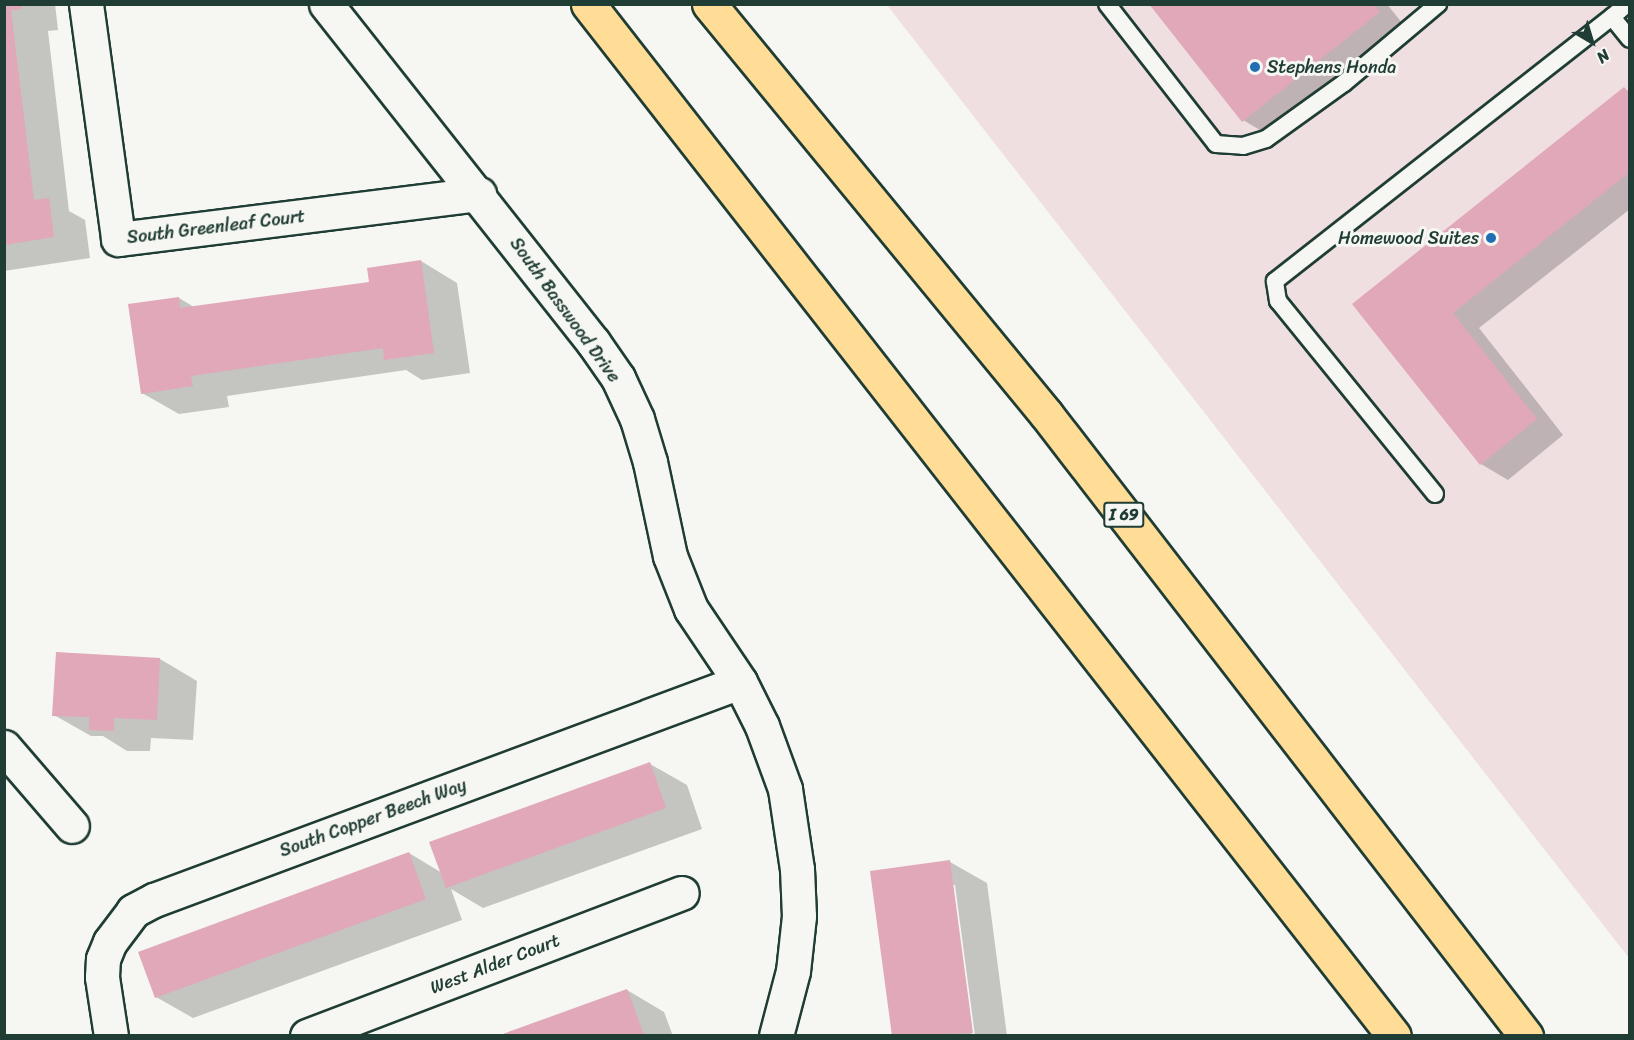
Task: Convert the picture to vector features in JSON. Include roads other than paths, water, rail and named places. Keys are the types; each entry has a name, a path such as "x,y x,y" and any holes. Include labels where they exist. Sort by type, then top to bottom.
{"highway":[{"path":"588,4 1394,1035"},
{"name":"I 69","path":"709,4 1046,414 1526,1035"}],"street":[{"name":"South Greenleaf Court","path":"86,4 118,239 479,194"},
{"name":"South Basswood Drive","path":"326,4 479,194 618,378 637,419 650,462 670,556 692,609 740,682 762,726 785,789 798,869 797,944 776,1035"},
{"name":"South Copper Beech Way","path":"111,1035 102,977 104,958 110,942 134,911 154,900 740,682"},
{"path":"4,747 72,826"},
{"name":"West Alder Court","path":"308,1035 682,893"}],"lane":[{"path":"1107,4 1216,144 1243,146 1266,139 1344,83 1438,4"},
{"path":"1435,494 1278,301 1275,281 1627,4"},
{"path":"1612,17 1629,39"}],"place":[{"name":"Stephens Honda","path":"1255,67"},
{"name":"Homewood Suites","path":"1491,238"}]}
